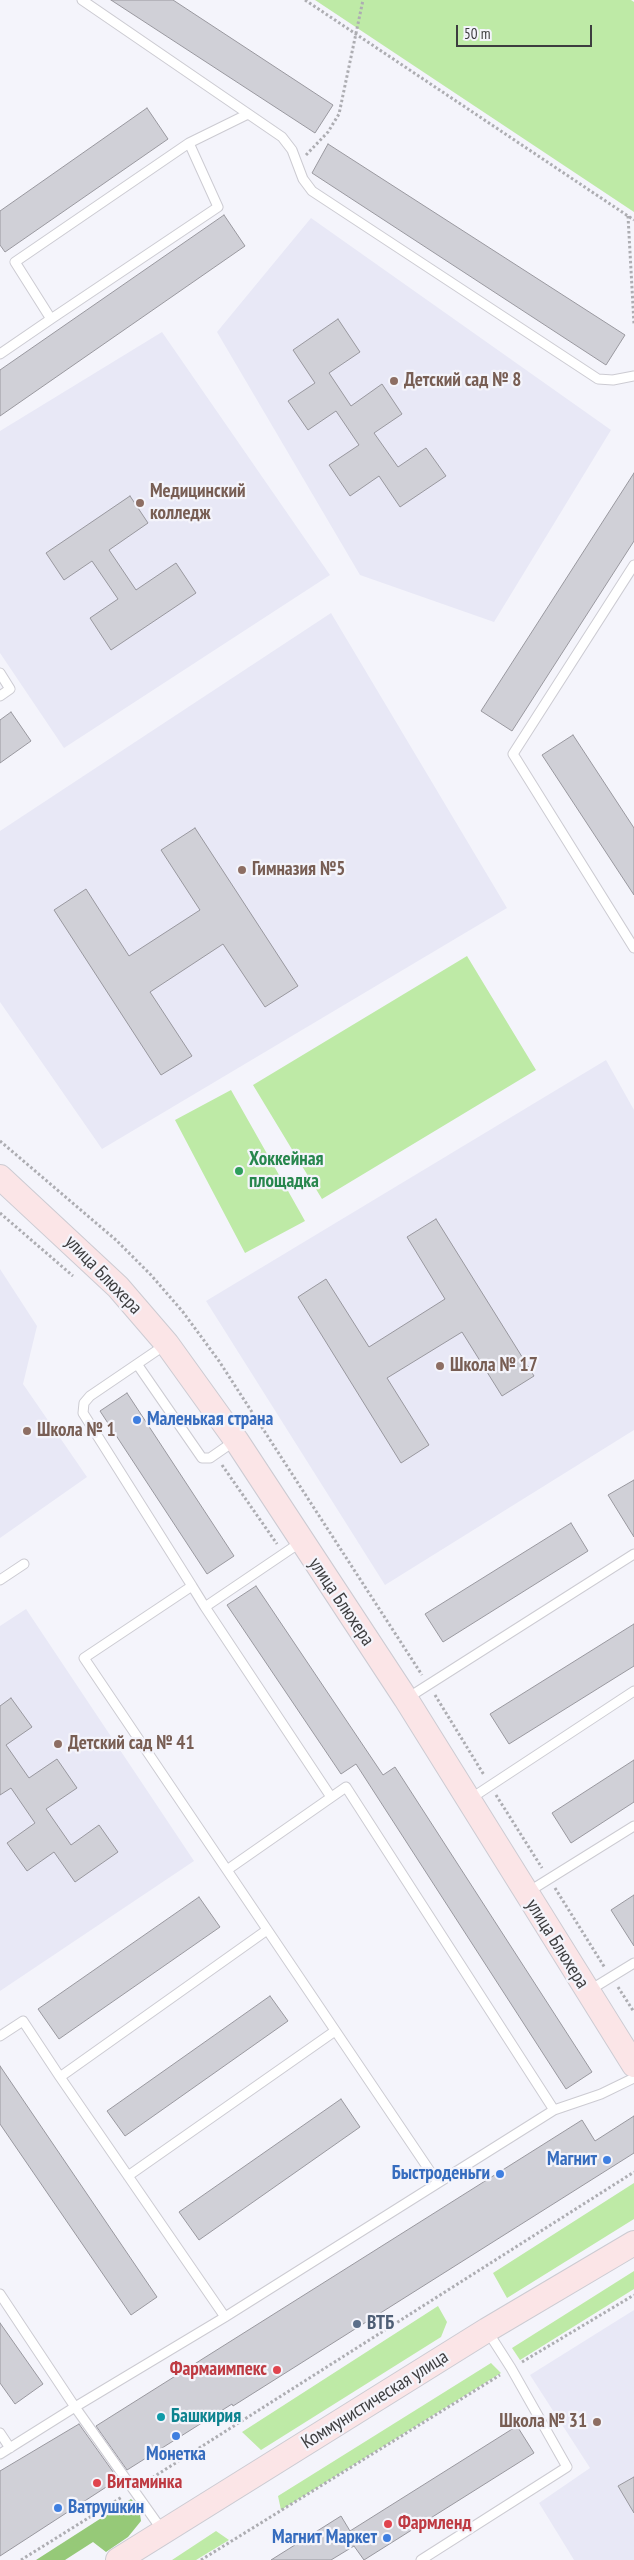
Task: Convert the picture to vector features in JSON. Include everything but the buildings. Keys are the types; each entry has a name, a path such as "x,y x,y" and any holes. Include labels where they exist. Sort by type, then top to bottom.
{"street":[{"name":"улица Блюхера","path":"0,1177 118,1287 167,1344 236,1440 292,1548 406,1699 525,1893 634,2065"},
{"name":"Коммунистическая улица","path":"132,2554 486,2330 634,2243"}],"lane":[{"path":"82,0 282,137 292,150 303,180 312,191 598,380 613,380 634,376"},
{"path":"51,319 15,262 189,143 248,114"},
{"path":"0,354 218,207 189,143"},
{"path":"634,564 513,754 634,947"},
{"path":"0,673 10,689 0,696"},
{"path":"167,1344 90,1396 84,1403 83,1413 205,1607 331,1797"},
{"path":"137,1364 202,1458 206,1459 215,1455 236,1440"},
{"path":"205,1607 292,1548"},
{"path":"406,1699 634,1554"},
{"path":"0,1580 24,1564"},
{"path":"192,1586 84,1658 438,2183"},
{"path":"468,1801 634,1691"},
{"path":"227,1870 346,1787 554,2110"},
{"path":"525,1893 634,1826"},
{"path":"60,2077 267,1930"},
{"path":"587,1992 634,1963"},
{"path":"0,2036 23,2022 225,2317"},
{"path":"128,2176 335,2031"},
{"path":"0,2454 225,2317 554,2110 602,2094 634,2078"},
{"path":"0,2294 75,2407 164,2532"},
{"path":"421,2560 567,2467 511,2368 486,2330"},
{"path":"0,2433 10,2448"}],"path":[{"path":"305,0 634,220"},
{"path":"298,165 328,132 339,114 363,0"},
{"path":"628,216 634,324"},
{"path":"0,1213 80,1282"},
{"path":"215,1455 292,1548"},
{"path":"21,2560 634,2172"},
{"path":"201,2560 511,2368 634,2295"}],"shaded area":[{"name":"Детский сад № 8","path":"311,218 611,430 494,622 360,575 217,332"},
{"name":"Медицинский колледж","path":"162,332 330,575 64,748 0,653 0,431"},
{"name":"Гимназия №5","path":"331,613 507,908 102,1149 0,1002 0,831"},
{"name":"Школа № 17","path":"606,1060 634,1110 634,1430 385,1585 206,1301"},
{"name":"Школа № 1","path":"0,1269 37,1326 23,1384 87,1477 0,1538"},
{"name":"Детский сад № 41","path":"26,1609 194,1861 0,1991 0,1626"},
{"name":"Школа № 31","path":"634,2310 634,2560 574,2560 539,2503 590,2468 530,2375"}],"green space":[{"path":"315,0 631,0 634,2 634,212"},
{"path":"467,956 536,1070 322,1199 253,1085"},
{"name":"Хоккейная площадка","path":"231,1090 305,1221 245,1253 175,1120"},
{"path":"634,2183 634,2219 507,2298 493,2273"},
{"path":"634,2271 634,2289 520,2360 512,2348"},
{"path":"438,2306 447,2322 441,2337 261,2450 242,2432"},
{"path":"491,2363 501,2373 281,2510 278,2496"},
{"path":"131,2499 139,2507 141,2521 128,2537 106,2552 93,2542 65,2560 36,2560"},
{"path":"216,2531 229,2540 196,2560 172,2560"}],"place":[{"name":"Детский сад № 8","path":"394,381"},
{"name":"Медицинский колледж","path":"140,503"},
{"name":"Гимназия №5","path":"242,870"},
{"name":"Хоккейная площадка","path":"239,1171"},
{"name":"Школа № 17","path":"440,1366"},
{"name":"Маленькая страна","path":"137,1420"},
{"name":"Школа № 1","path":"27,1431"},
{"name":"Детский сад № 41","path":"58,1744"},
{"name":"Магнит","path":"607,2160"},
{"name":"Быстроденьги","path":"500,2174"},
{"name":"ВТБ","path":"357,2324"},
{"name":"Фармаимпекс","path":"277,2370"},
{"name":"Башкирия","path":"161,2417"},
{"name":"Школа № 31","path":"597,2422"},
{"name":"Монетка","path":"176,2436"},
{"name":"Витаминка","path":"97,2483"},
{"name":"Ватрушкин","path":"58,2508"},
{"name":"Фармленд","path":"388,2524"},
{"name":"Магнит Маркет","path":"387,2538"}]}
